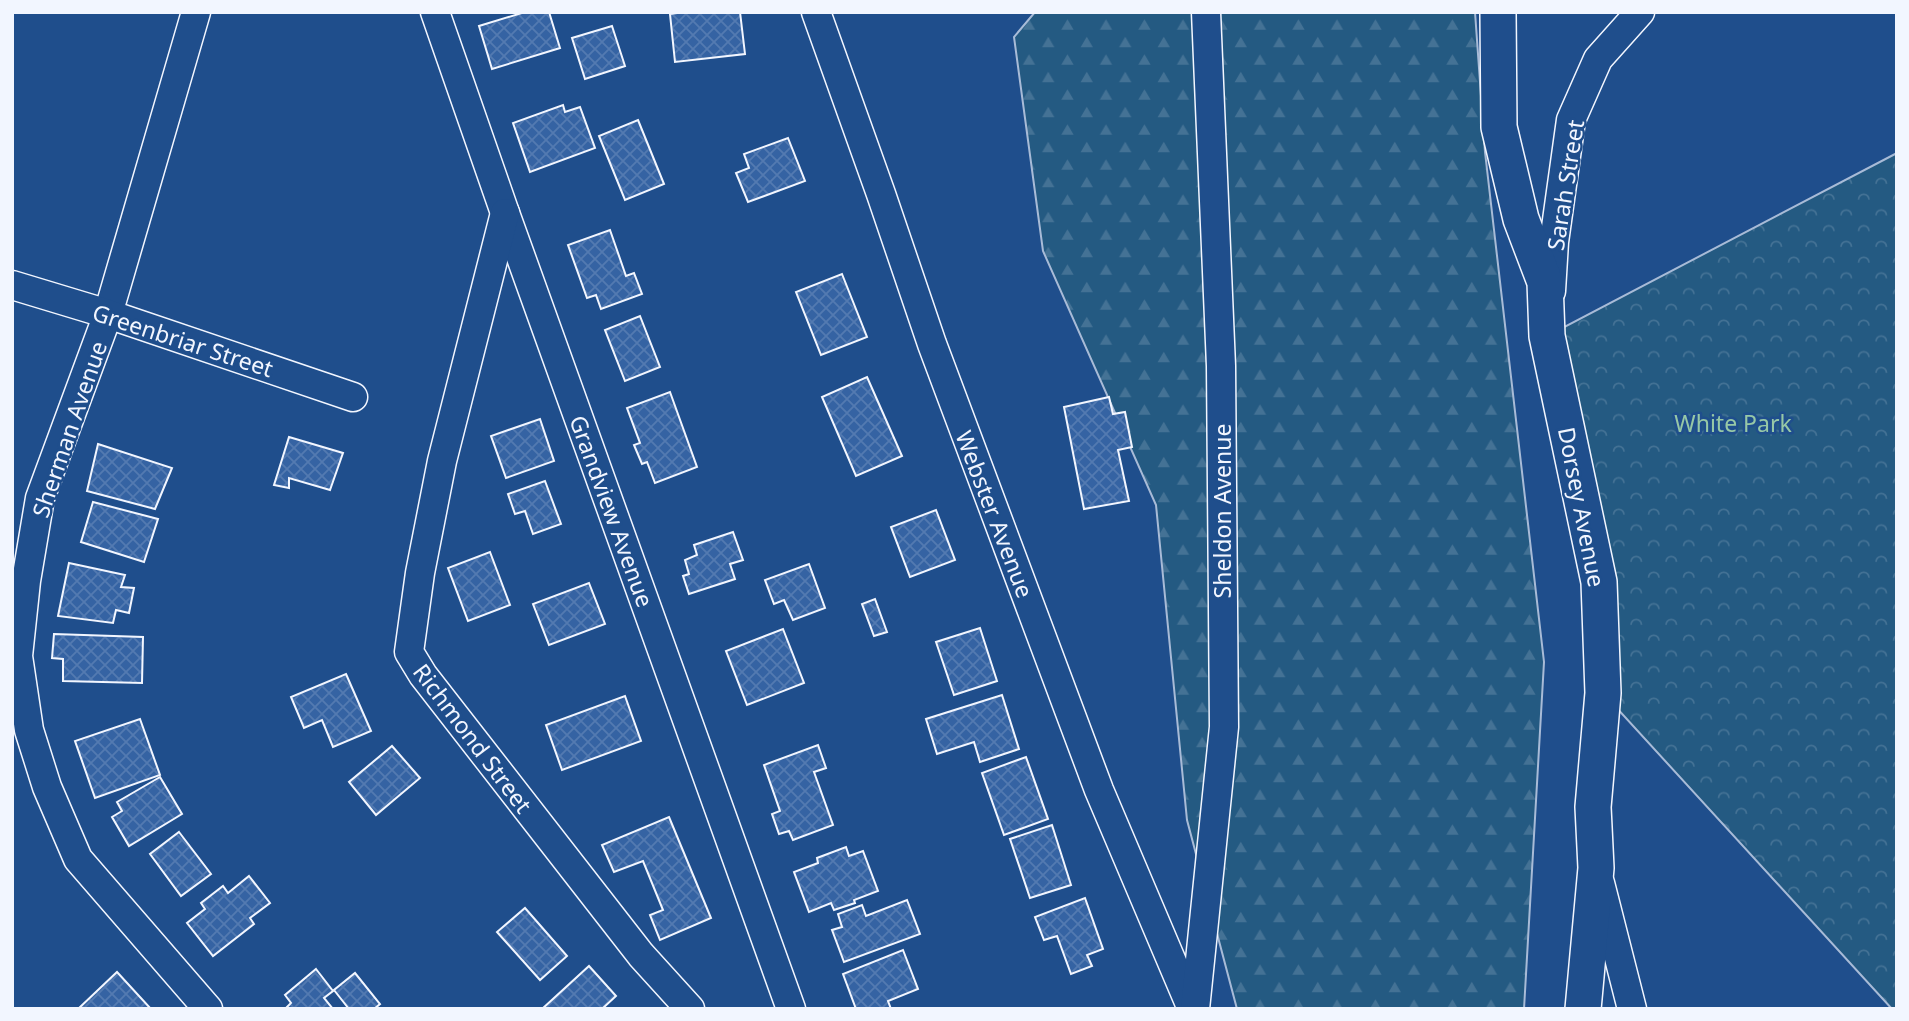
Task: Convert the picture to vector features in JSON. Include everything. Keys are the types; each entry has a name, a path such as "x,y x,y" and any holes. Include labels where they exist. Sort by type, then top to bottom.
{"street":[{"name":"Sherman Avenue","path":"196,12 108,314 40,498 26,581 18,656 29,730 47,787 78,859 208,1009"},
{"name":"Grandview Avenue","path":"435,12 791,1009"},
{"name":"Webster Avenue","path":"816,12 932,344 1094,777 1194,1009"},
{"name":"Sheldon Avenue","path":"1194,1009 1224,727 1221,366 1206,12"},
{"name":"Dorsey Avenue","path":"1498,12 1499,127 1521,219 1545,282 1547,336 1599,582 1603,693 1593,807 1596,868 1583,1009"},
{"name":"Sarah Street","path":"1547,336 1554,242 1571,120 1598,59 1640,12"},
{"name":"Richmond Street","path":"505,213 442,461 420,573 409,652 423,675 641,955 690,1009"},
{"name":"Greenbriar Street","path":"12,285 108,314 353,397"},
{"path":"1596,868 1632,1009"}],"green space":[{"path":"1035,12 1475,12 1485,152 1544,662 1524,1009 1237,1009 1187,820 1156,505 1043,251 1014,37"},
{"name":"White Park","path":"1897,153 1897,1009 1892,1009 1603,693 1547,336"}],"building":[{"path":"525,12 549,12 560,48 492,69 479,26"},
{"path":"740,12 745,54 675,62 670,14"},
{"path":"612,26 625,66 585,79 572,38"},
{"path":"563,105 565,112 580,107 595,148 530,172 513,123"},
{"path":"638,120 664,184 625,200 599,136"},
{"path":"788,138 805,181 748,202 736,173 749,168 744,154"},
{"path":"610,230 626,276 634,273 642,294 601,309 596,295 587,298 568,245"},
{"path":"842,274 867,337 821,355 796,292"},
{"path":"640,316 660,367 625,381 605,330"},
{"path":"867,377 902,456 856,476 822,397"},
{"path":"670,392 697,467 655,483 647,462 642,464 634,445 640,443 627,408"},
{"path":"1109,397 1113,414 1125,412 1132,447 1118,450 1129,501 1084,509 1064,407"},
{"path":"540,419 554,461 506,478 491,436"},
{"path":"289,437 343,453 330,490 289,478 289,488 274,485"},
{"path":"98,444 172,468 155,509 87,491"},
{"path":"545,481 561,524 533,534 525,511 515,514 508,494"},
{"path":"93,502 158,519 144,562 81,542"},
{"path":"936,510 955,560 910,577 891,527"},
{"path":"733,532 743,560 730,564 735,579 689,594 683,576 689,574 685,560 697,555 694,545"},
{"path":"490,552 510,605 468,621 448,568"},
{"path":"69,563 125,575 121,587 134,588 129,613 116,610 113,623 58,616"},
{"path":"809,564 825,608 793,620 784,600 774,604 765,580"},
{"path":"589,583 605,624 549,645 533,604"},
{"path":"875,599 887,632 874,636 862,604"},
{"path":"980,628 997,681 954,695 936,642"},
{"path":"783,629 804,683 747,705 726,651"},
{"path":"54,634 143,637 142,683 63,681 63,659 52,658"},
{"path":"346,674 371,731 333,747 322,720 304,728 291,697"},
{"path":"1002,695 1019,749 980,762 974,742 937,754 926,719"},
{"path":"625,696 641,741 562,770 546,725"},
{"path":"140,719 160,775 95,798 75,741"},
{"path":"818,745 826,768 814,772 833,825 793,840 789,831 779,834 772,814 780,811 764,765"},
{"path":"392,746 420,778 376,815 349,782"},
{"path":"1026,757 1048,819 1004,835 982,773"},
{"path":"160,777 182,814 129,846 112,817 122,811 117,802"},
{"path":"669,817 711,918 660,940 650,915 663,910 643,861 614,872 602,845"},
{"path":"1052,825 1071,885 1030,898 1010,839"},
{"path":"179,832 211,874 181,896 150,854"},
{"path":"846,847 849,856 863,851 878,891 834,910 831,903 809,912 794,872 818,863 817,858"},
{"path":"249,876 270,903 250,918 254,924 213,956 187,923 205,909 201,903 223,886 228,893"},
{"path":"1085,898 1103,949 1087,955 1092,966 1071,974 1057,936 1044,940 1035,917"},
{"path":"907,900 920,934 844,962 832,930 842,927 838,914 862,905 866,916"},
{"path":"525,908 567,956 540,980 497,932"},
{"path":"903,950 918,989 888,1001 891,1009 856,1009 843,974"},
{"path":"589,966 616,996 602,1009 542,1009"},
{"path":"316,969 333,991 324,998 333,1009 285,1009 291,1003 285,995"},
{"path":"117,972 151,1009 78,1009"},
{"path":"355,973 380,1004 374,1009 349,1009 334,990"}]}
